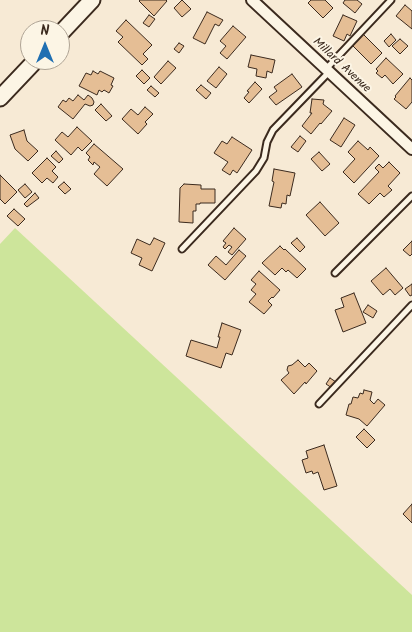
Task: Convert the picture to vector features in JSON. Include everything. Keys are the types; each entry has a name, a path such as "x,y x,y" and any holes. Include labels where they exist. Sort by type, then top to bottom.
{"street":[{"path":"70,23 92,0"},
{"name":"Millard Avenue","path":"254,1 412,149"},
{"path":"0,98 27,70"}],"lane":[{"path":"182,250 256,171 264,158 267,142 272,130 391,0"},
{"path":"335,273 412,196"},
{"path":"319,404 412,305"}],"green space":[{"path":"15,228 412,595 412,632 0,632 0,244"}],"building":[{"path":"140,0 166,0 167,1 154,16"},
{"path":"182,0 191,9 182,17 174,8"},
{"path":"311,0 325,0 333,8 323,18 308,3"},
{"path":"345,0 357,0 362,4 355,13 343,3"},
{"path":"405,5 412,11 412,29 396,16"},
{"path":"207,12 223,20 219,26 215,24 205,44 193,38"},
{"path":"149,15 155,19 149,27 143,23"},
{"path":"343,15 357,21 350,36 347,34 344,41 333,36"},
{"path":"126,20 152,45 143,54 148,59 142,65 118,42 123,37 116,31"},
{"path":"233,26 246,37 227,59 220,53 226,46 220,41"},
{"path":"363,34 382,53 371,64 352,45"},
{"path":"391,34 396,40 389,47 384,41"},
{"path":"400,39 408,46 400,54 392,46"},
{"path":"179,43 184,46 179,53 174,49"},
{"path":"251,55 275,60 272,73 267,71 266,78 256,76 257,69 248,67"},
{"path":"386,58 403,74 393,84 385,75 382,78 376,73 378,71 376,69"},
{"path":"168,61 176,68 161,84 154,77"},
{"path":"219,67 227,74 216,88 207,81"},
{"path":"142,70 150,78 144,84 136,76"},
{"path":"93,71 98,74 100,71 114,78 111,85 113,86 109,93 99,90 97,95 79,86 86,73 91,75"},
{"path":"292,74 302,87 276,105 269,97 277,91 274,87"},
{"path":"410,78 412,80 412,102 406,109 394,99"},
{"path":"255,82 262,89 249,103 244,98"},
{"path":"201,85 211,93 206,99 196,90"},
{"path":"151,86 159,93 155,97 147,90"},
{"path":"78,95 84,100 88,95 94,102 90,106 85,104 73,119 58,107 63,100 66,102 69,98 73,101"},
{"path":"312,99 324,100 323,104 332,111 311,134 302,126 312,113 310,113"},
{"path":"101,104 112,116 106,121 95,110"},
{"path":"145,107 153,114 145,122 147,124 138,134 122,119 131,109 138,115"},
{"path":"344,118 355,125 341,147 330,140"},
{"path":"77,127 92,141 82,151 78,147 71,155 55,140 62,132 68,137"},
{"path":"24,130 27,141 38,151 28,161 15,149 10,135"},
{"path":"300,136 306,141 298,152 291,147"},
{"path":"232,137 252,150 237,173 233,170 230,175 222,170 228,162 214,153 222,141 227,144"},
{"path":"358,141 368,150 370,147 379,156 354,183 343,172 355,159 348,152"},
{"path":"94,144 123,169 107,186 94,174 100,167 94,162 93,165 88,160 90,157 86,153"},
{"path":"56,151 63,159 59,163 51,156"},
{"path":"319,152 330,164 322,171 311,159"},
{"path":"47,158 56,167 52,171 58,177 53,183 47,178 42,183 32,173"},
{"path":"389,162 400,173 388,186 392,190 384,197 380,193 369,204 358,194 379,172 375,168 379,164 383,168"},
{"path":"274,169 295,173 290,196 287,195 286,204 282,203 281,208 269,206 274,182 272,181"},
{"path":"0,175 17,192 5,204 0,199"},
{"path":"64,182 71,189 65,194 58,187"},
{"path":"25,184 32,192 25,198 18,190"},
{"path":"184,184 201,185 201,189 215,189 215,203 196,204 196,211 193,211 193,223 179,222 180,188"},
{"path":"35,193 39,198 27,207 24,204"},
{"path":"320,202 339,223 325,236 306,215"},
{"path":"14,209 25,219 18,226 7,216"},
{"path":"234,228 246,239 232,255 228,252 232,247 229,245 225,249 223,247 226,243 223,241"},
{"path":"154,238 165,243 152,271 139,265 142,258 131,253 137,239 150,245"},
{"path":"297,238 305,247 300,252 291,243"},
{"path":"412,241 412,254 410,256 403,250"},
{"path":"280,246 306,269 297,278 288,270 286,272 282,268 275,275 262,263"},
{"path":"239,250 246,256 225,280 208,265 216,256 226,265"},
{"path":"386,268 403,288 395,295 390,289 383,295 371,281"},
{"path":"259,271 280,290 268,301 272,305 264,314 249,302 256,294 251,290 256,284 251,280"},
{"path":"412,284 412,295 410,296 405,289"},
{"path":"354,293 366,323 343,332 335,310 344,307 341,298"},
{"path":"368,305 377,311 373,318 363,312"},
{"path":"222,323 241,330 232,355 226,353 221,368 186,356 191,340 217,348"},
{"path":"298,360 305,367 309,363 317,371 294,394 281,380 289,373 287,370 288,366"},
{"path":"330,378 336,382 332,388 326,384"},
{"path":"364,390 372,392 370,400 374,404 378,399 385,405 367,426 359,419 346,415 353,397 358,398 360,393 363,394"},
{"path":"364,429 375,440 367,448 356,437"},
{"path":"324,445 337,486 324,490 318,472 313,474 312,471 306,473 302,460 308,458 306,451"},
{"path":"412,504 412,523 403,514"}]}
